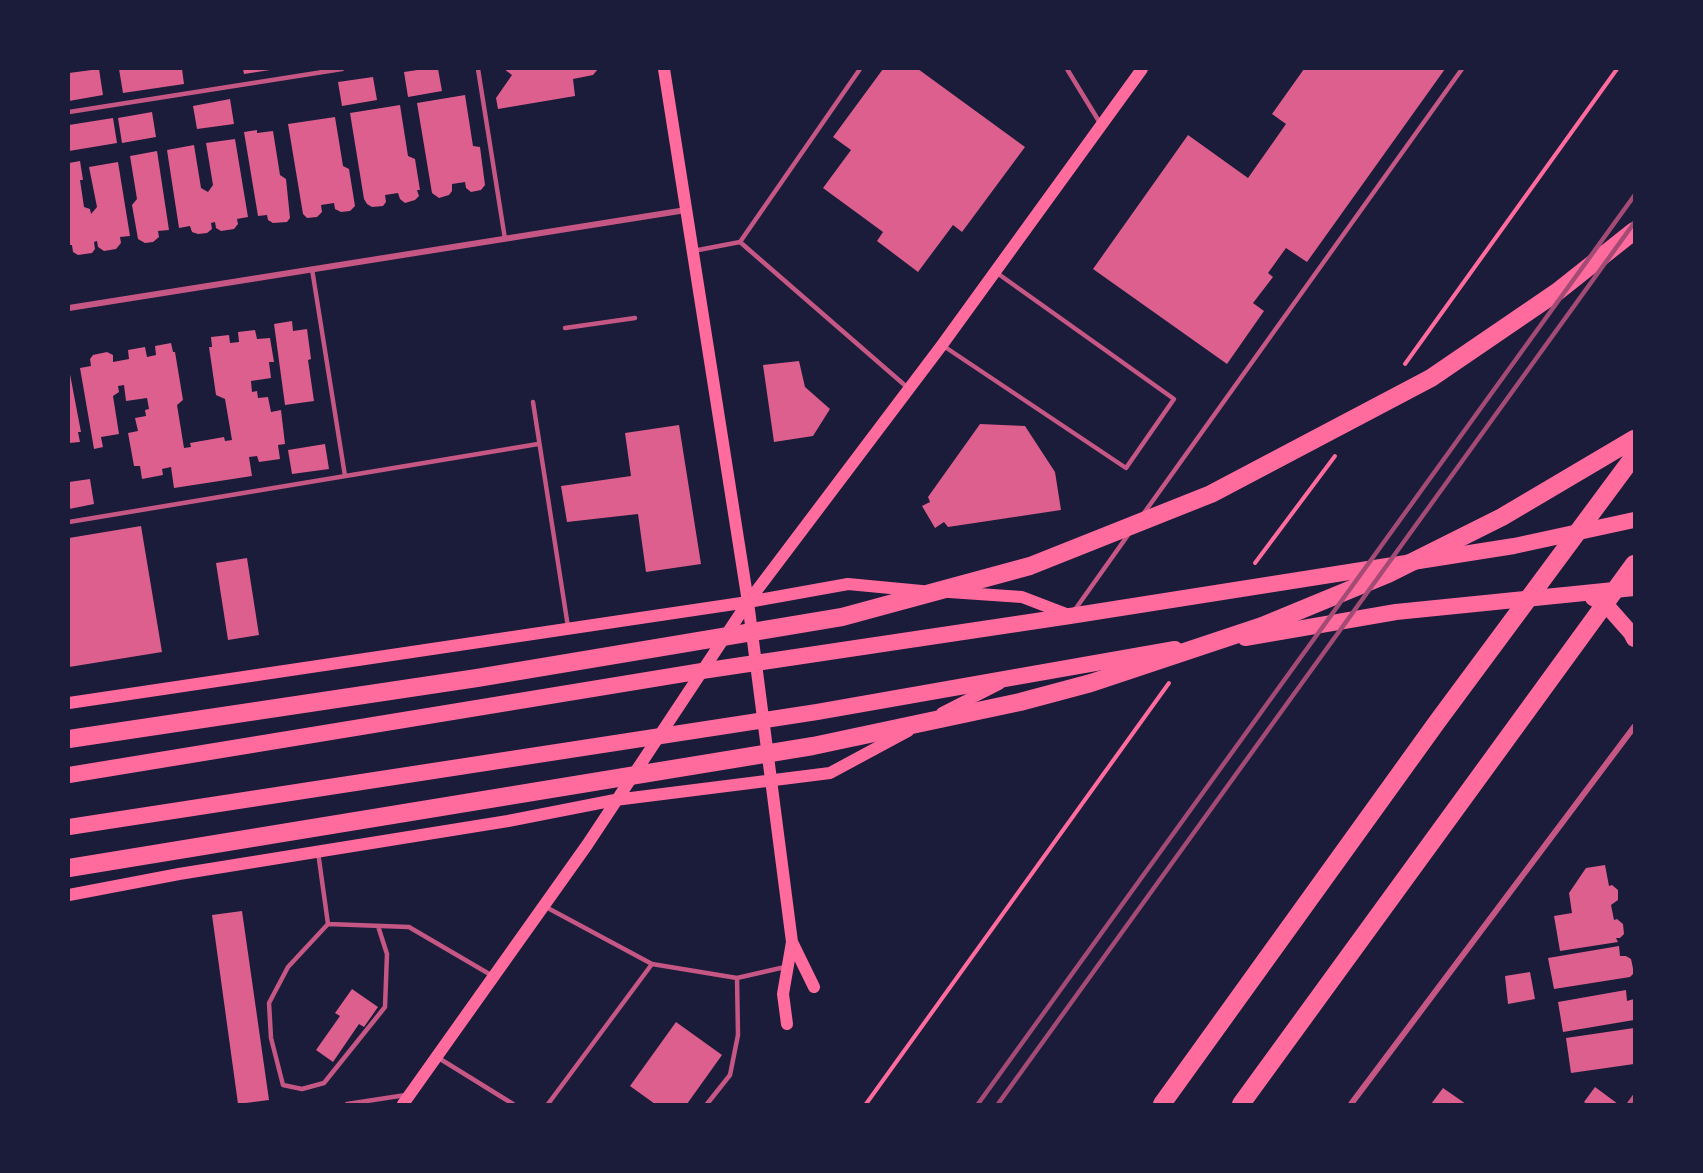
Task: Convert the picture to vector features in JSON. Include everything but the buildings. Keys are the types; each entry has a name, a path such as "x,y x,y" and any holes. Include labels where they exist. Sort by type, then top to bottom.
{"highway":[{"path":"69,739 477,678 842,617 1030,566 1212,494 1431,378 1557,292 1634,231"},
{"path":"69,868 813,746 1020,702 1091,683 1262,626 1388,574 1502,517 1634,439"},
{"path":"1162,1104 1437,723 1634,456"},
{"path":"69,775 702,670 756,664 1514,546 1634,520"},
{"path":"1241,1104 1634,564"},
{"path":"69,827 586,746 659,737 1396,612 1634,588"},
{"path":"1584,593 1608,607 1634,639"}],"main road":[{"path":"664,69 748,602 792,942 814,987"},
{"path":"407,1099 544,906 748,602 996,272 1142,69"},
{"path":"69,703 748,602 848,584 1022,597 1070,616"},
{"path":"69,895 179,874 508,821 615,800 830,773 1013,676"},
{"path":"787,1024 783,994 792,942"}],"street":[{"path":"69,308 686,210"},
{"path":"1351,1104 1634,727"}],"lane":[{"path":"69,112 342,69"},
{"path":"478,69 505,239"},
{"path":"693,251 740,242 860,69"},
{"path":"1067,69 1101,126"},
{"path":"1070,616 1462,69"},
{"path":"740,242 909,389"},
{"path":"312,269 345,476"},
{"path":"942,345 1126,468 1174,399 996,272"},
{"path":"565,328 635,318"},
{"path":"533,402 568,628"},
{"path":"69,522 538,444"},
{"path":"318,852 328,924"},
{"path":"544,906 652,964 737,978 787,967"},
{"path":"378,926 387,954 385,1006 324,1083 302,1089 283,1085 271,1038 269,1002 288,967 328,924 409,927 494,977"},
{"path":"548,1104 652,964"},
{"path":"707,1104 730,1074 738,1035 737,978"},
{"path":"436,1057 513,1104"},
{"path":"1629,1104 1634,1097"},
{"path":"347,1104 407,1099"}],"path":[{"path":"1398,372 1617,69"},
{"path":"1269,544 1341,448"},
{"path":"866,1104 1162,692"}],"railway":[{"path":"978,1104 1634,196"},
{"path":"998,1104 1634,223"}]}
